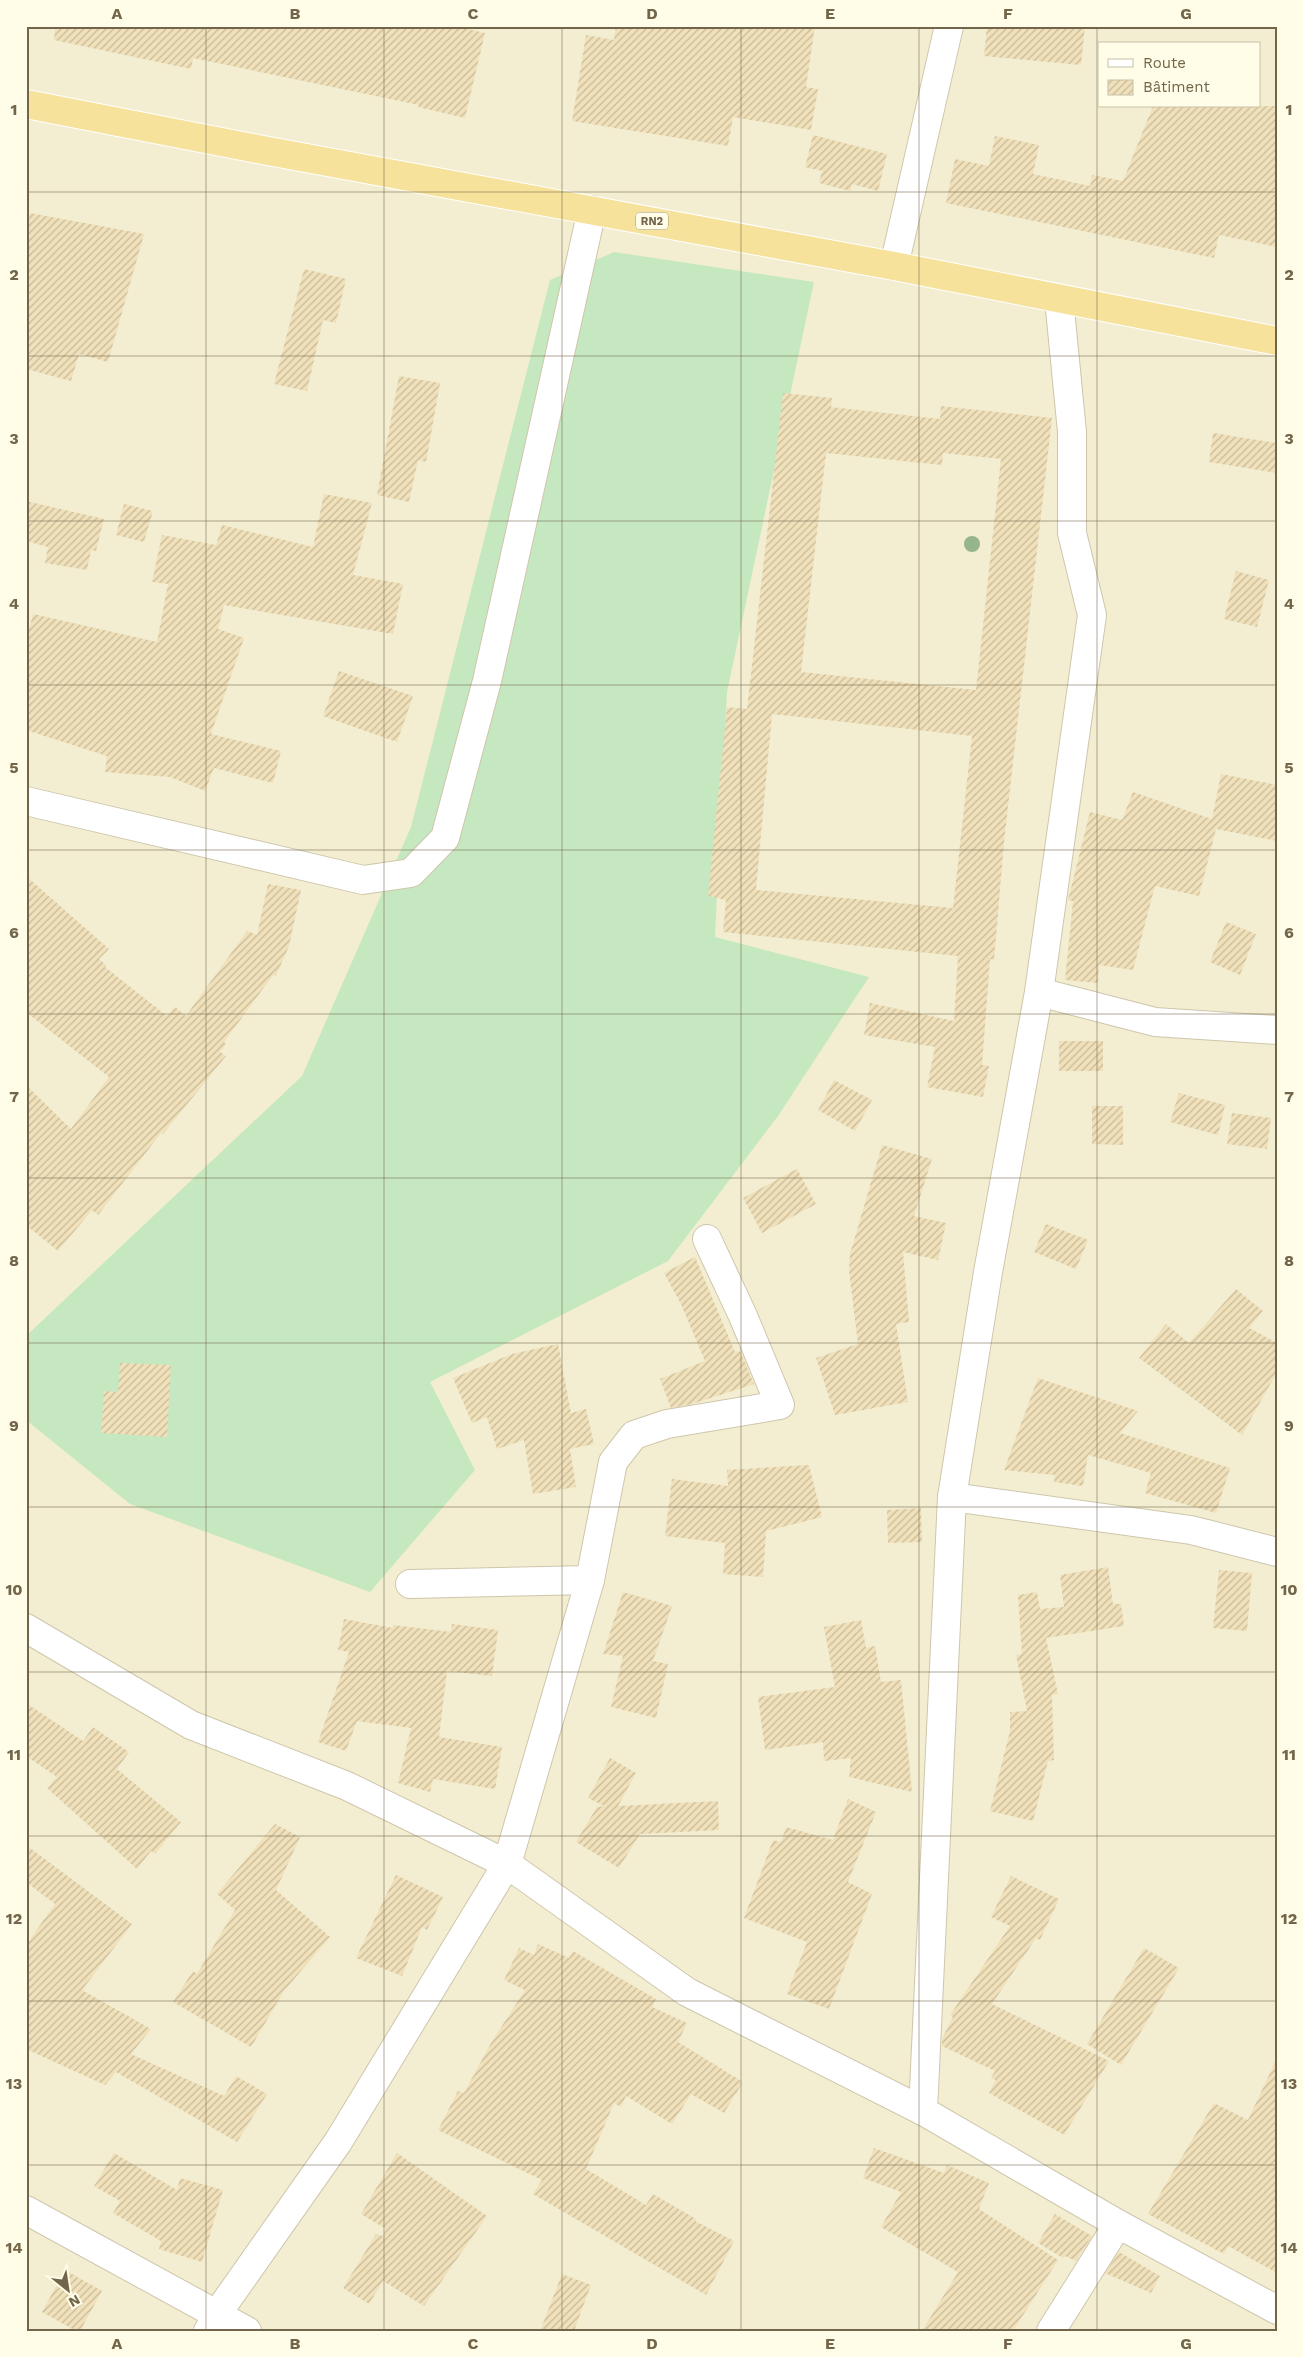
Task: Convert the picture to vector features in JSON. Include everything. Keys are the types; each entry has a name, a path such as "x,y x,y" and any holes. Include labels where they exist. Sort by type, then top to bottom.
{"highway":[{"name":"RN2","path":"26,104 268,151 894,266 1277,340"}],"street":[{"path":"894,266 949,26"},
{"path":"26,801 363,880 411,873 438,845 444,838 487,681 592,210"},
{"path":"923,2111 952,1497 988,1272 1039,992 1092,615 1072,533 1072,432 1059,299"},
{"path":"1039,992 1155,1022 1277,1030"},
{"path":"212,2322 338,2142 507,1864 590,1580 613,1462 634,1435 667,1424 780,1405 744,1316 707,1239"},
{"path":"952,1497 1192,1530 1277,1552"},
{"path":"410,1584 590,1580"},
{"path":"26,1628 191,1725 347,1786 507,1864 687,1992 923,2111 1118,2224 1277,2310"},
{"path":"26,2210 212,2322 247,2331"},
{"path":"1051,2331 1118,2224"}],"shaded area":[{"path":"26,26 1277,26 1277,2331 26,2331"}],"green space":[{"path":"614,252 814,282 727,692 715,937 869,977 778,1116 668,1261 430,1382 475,1470 370,1592 130,1504 26,1420 26,1336 302,1076 411,827 550,280"}],"building":[{"path":"55,26 455,26 485,33 465,118 418,107 419,105 193,58 191,69 54,40"},
{"path":"616,26 815,26 806,87 818,89 811,130 733,117 728,146 572,121 586,35 614,40"},
{"path":"987,26 1085,26 1081,65 984,56"},
{"path":"1260,106 1277,106 1277,247 1219,235 1214,258 946,203 955,159 989,166 995,136 1039,145 1033,174 1090,186 1092,175 1123,181 1152,108 1260,108"},
{"path":"813,135 887,154 878,191 852,184 850,191 819,183 822,171 805,167"},
{"path":"30,213 144,234 108,362 79,354 71,381 26,369 26,237"},
{"path":"304,269 346,279 336,323 323,320 307,391 274,384"},
{"path":"399,376 440,383 426,462 418,460 409,502 377,495"},
{"path":"783,393 832,398 831,407 940,419 941,406 1052,418 1004,842 994,960 990,959 982,1065 989,1066 983,1097 927,1087 935,1047 864,1035 870,1003 954,1021 958,956 723,932 726,900 708,896 727,707 747,709","holes":["826,453 942,465 943,453 1001,459 976,690 801,672","772,714 972,736 953,908 756,890"]},
{"path":"1213,433 1277,443 1277,473 1209,462"},
{"path":"324,494 372,503 353,575 403,584 393,634 224,605 218,629 244,638 211,734 281,751 273,783 214,768 205,791 170,777 105,772 107,756 26,730 26,642 33,614 157,642 168,584 152,582 162,535 216,545 222,525 313,547"},
{"path":"26,501 104,519 96,551 91,550 87,570 45,563 48,547 26,541"},
{"path":"124,504 153,511 144,542 116,535"},
{"path":"1236,571 1269,580 1257,627 1224,619"},
{"path":"339,671 413,696 397,742 323,716"},
{"path":"1221,774 1277,785 1277,841 1216,829 1199,896 1155,886 1133,970 1099,965 1098,983 1065,980 1073,901 1068,900 1090,812 1122,820 1133,792 1212,819"},
{"path":"26,876 109,949 99,959 106,965 105,967 167,1016 175,1007 186,1016 247,931 257,935 268,884 301,890 289,946 276,976 273,975 224,1042 226,1044 220,1052 226,1056 163,1134 161,1133 98,1215 92,1210 58,1251 26,1225 26,1085 71,1129 109,1077 26,1012"},
{"path":"1226,922 1256,934 1240,975 1210,962"},
{"path":"1059,1041 1103,1041 1103,1071 1059,1071"},
{"path":"834,1080 872,1100 855,1131 818,1110"},
{"path":"1179,1093 1225,1105 1218,1135 1170,1122"},
{"path":"1092,1106 1123,1106 1123,1145 1092,1144"},
{"path":"1232,1113 1271,1118 1267,1149 1227,1144"},
{"path":"882,1145 932,1159 914,1216 946,1223 938,1260 903,1252 909,1322 896,1324 908,1402 835,1415 816,1358 858,1344 849,1270 850,1254"},
{"path":"797,1169 816,1204 762,1233 743,1198"},
{"path":"1046,1224 1088,1240 1076,1269 1034,1252"},
{"path":"695,1257 735,1352 740,1351 754,1384 692,1404 671,1408 660,1379 705,1361 681,1304 664,1273"},
{"path":"1236,1289 1263,1311 1249,1328 1277,1343 1277,1372 1242,1435 1139,1358 1166,1324 1189,1343"},
{"path":"558,1344 571,1413 586,1409 594,1444 570,1449 576,1487 533,1494 524,1440 497,1449 487,1417 472,1423 453,1378 512,1354"},
{"path":"120,1363 171,1365 167,1437 101,1433 104,1391 118,1392"},
{"path":"1038,1378 1138,1411 1120,1433 1230,1468 1216,1513 1145,1493 1151,1473 1088,1455 1083,1486 1054,1482 1055,1475 1004,1470"},
{"path":"809,1465 822,1517 766,1531 763,1577 723,1574 725,1543 665,1536 672,1479 728,1486 727,1470"},
{"path":"921,1508 922,1542 888,1543 887,1510"},
{"path":"1108,1567 1113,1604 1121,1604 1124,1626 1046,1638 1058,1694 1052,1695 1054,1760 1048,1761 1033,1821 990,1811 1010,1731 1010,1712 1027,1711 1016,1655 1022,1654 1018,1595 1037,1592 1040,1609 1064,1607 1060,1575"},
{"path":"1219,1570 1252,1573 1247,1631 1213,1628"},
{"path":"623,1592 672,1606 653,1661 668,1664 656,1718 611,1707 623,1656 603,1654"},
{"path":"344,1619 393,1628 393,1625 451,1632 452,1624 498,1630 492,1676 447,1671 439,1737 502,1747 495,1789 433,1779 430,1792 398,1783 411,1728 357,1721 346,1751 318,1742 349,1652 338,1650"},
{"path":"861,1620 866,1648 875,1646 881,1682 901,1680 912,1792 849,1777 851,1758 824,1761 823,1742 765,1750 758,1697 835,1687 824,1627"},
{"path":"26,1703 83,1741 93,1727 129,1752 117,1769 181,1822 155,1854 151,1851 137,1869 47,1788 57,1777 26,1756"},
{"path":"610,1758 636,1773 618,1806 718,1801 719,1830 640,1834 619,1868 576,1842 597,1807 604,1806 588,1798"},
{"path":"848,1799 876,1812 848,1882 872,1894 829,2009 787,1994 807,1942 744,1918 773,1840 781,1842 786,1827 833,1840"},
{"path":"275,1824 300,1837 276,1890 330,1937 284,1991 251,2047 173,2002 193,1971 197,1974 235,1910 217,1894"},
{"path":"26,1845 132,1924 82,1990 151,2029 131,2054 224,2096 236,2076 267,2094 237,2142 116,2072 105,2085 26,2049 26,1945 55,1904 26,1882"},
{"path":"396,1875 443,1897 427,1930 422,1927 402,1976 356,1958"},
{"path":"1011,1876 1059,1899 1040,1940 1036,1938 992,2004 1109,2061 1064,2135 989,2093 996,2080 991,2078 995,2071 942,2046 942,2039 953,2017 950,2015 1010,1926 991,1917"},
{"path":"538,1944 569,1958 573,1951 656,1999 652,2007 687,2023 678,2042 743,2082 724,2113 691,2094 672,2124 626,2096 621,2107 614,2103 586,2169 646,2205 653,2194 696,2219 695,2221 734,2241 706,2295 533,2194 542,2180 438,2130 458,2091 464,2093 491,2043 525,1990 504,1980 519,1948 534,1955"},
{"path":"1144,1948 1179,1968 1121,2065 1087,2044"},
{"path":"1277,2058 1277,2273 1228,2246 1224,2254 1148,2214 1214,2103 1248,2120"},
{"path":"874,2148 944,2173 947,2165 989,2183 979,2209 1058,2260 1013,2331 922,2331 958,2272 881,2227 901,2192 863,2178"},
{"path":"114,2153 177,2190 180,2178 223,2190 202,2262 159,2249 161,2241 113,2213 120,2201 94,2186"},
{"path":"397,2153 487,2216 424,2306 383,2281 369,2304 343,2288 376,2234 383,2236 386,2229 361,2214"},
{"path":"1055,2214 1092,2236 1076,2261 1065,2256 1063,2258 1038,2243"},
{"path":"1119,2252 1160,2276 1151,2293 1105,2273"},
{"path":"65,2270 102,2291 80,2331 76,2331 42,2312"},
{"path":"562,2274 591,2285 574,2331 540,2331"}]}
